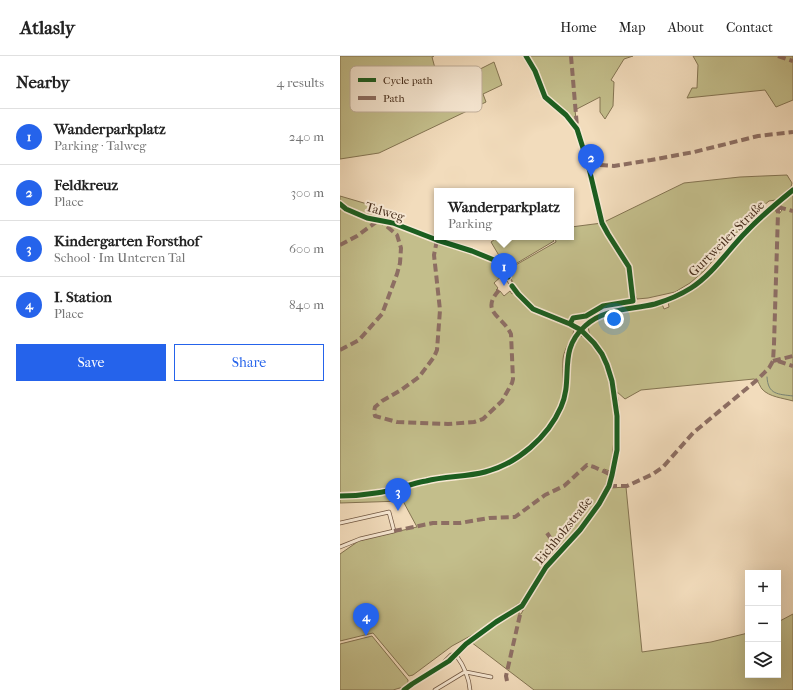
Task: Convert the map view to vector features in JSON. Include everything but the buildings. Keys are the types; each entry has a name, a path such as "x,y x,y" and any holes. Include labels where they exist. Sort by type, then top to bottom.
{"main road":[{"name":"Gurtweiler Straße","path":"340,496 378,493 427,480 487,472 500,467 515,458 540,439 549,428 561,408 565,397 568,356 573,340 581,330 592,320 606,313 655,304 679,295 693,287 713,269 746,232 793,190"},
{"name":"Eichholzstraße","path":"474,637 522,606 546,567 580,530 599,504 609,486 617,450 617,416 613,388 607,365 602,354 594,343 581,330"}],"street":[{"name":"Talweg","path":"340,204 346,209 367,218 393,223 434,239"},
{"name":"Talweg","path":"437,240 472,251 499,262 512,286 521,298 533,309 581,330"},
{"path":"340,524 389,512 394,531 360,539 340,547"},
{"name":"Eichholzstraße","path":"404,690 440,666 451,655 456,655 474,637"},
{"path":"456,655 469,679 470,690"},
{"path":"435,690 454,677 466,672 490,677"}],"shaded area":[{"path":"340,56 434,56 432,57 434,66 350,66 350,112 465,112 379,153 340,159"},
{"path":"526,56 633,56 624,59 611,80 614,82 613,106 605,119 600,112 600,97 575,110 577,129 566,115 545,97 535,71"},
{"path":"693,56 793,56 793,100 776,107 765,90 687,98 692,88 697,88 698,65"},
{"path":"494,62 502,85 483,94 486,102 482,104 482,68"},
{"path":"787,175 792,183 791,187 776,200 769,201 750,217 704,271 690,283 675,292 637,299 633,290 630,290 630,298 627,301 603,305 584,314 574,316 568,321 547,313 531,303 518,290 507,270 556,242 556,240 574,240 574,227 602,223 684,183 740,177"},
{"path":"793,192 793,401 768,394 754,379 641,390 625,399 616,391 604,353 590,336 588,327 602,318 622,312 662,304 664,309 669,307 668,302 695,288 708,277 757,222 775,208 776,212 780,213 783,208 780,203"},
{"path":"340,196 391,211 404,226 434,237 434,240 444,240 469,249 468,252 498,264 504,274 494,283 498,288 496,290 498,292 500,291 504,296 510,291 512,294 515,292 532,311 568,324 574,330 564,355 563,388 556,413 538,438 526,448 499,464 464,474 427,478 373,491 340,494"},
{"path":"494,240 554,241 507,269 491,242"},
{"path":"580,336 589,341 595,349 603,362 608,376 614,408 614,440 610,471 604,469 603,472 609,476 604,490 580,528 545,566 521,602 474,634 452,646 413,675 409,676 373,633 340,641 340,554 360,540 417,527 403,501 340,503 340,497 349,497 429,481 482,474 501,468 523,456 550,430 563,408 566,400 571,351 574,343"},
{"path":"626,487 642,652 711,642 745,634 745,678 781,678 781,620 793,614 793,690 534,690 471,642 519,610 519,614 521,614 547,568 581,531 611,488"},
{"path":"372,636 408,680 408,682 403,687 393,690 340,690 340,644"}],"waterway":[{"path":"767,377 769,387 772,390 778,394 793,396"}],"marked path":[{"path":"571,56 577,127"},
{"path":"778,56 793,61"},
{"path":"588,164 614,166 694,152 758,136 793,132"},
{"path":"609,486 627,486 653,474 663,467 693,433 757,380 769,368 773,361 774,344 778,213 778,207 775,204"},
{"path":"778,207 793,211"},
{"path":"340,245 357,236 379,220"},
{"path":"340,350 359,340 382,314 397,274 400,263 401,248 397,235 383,223"},
{"path":"437,240 434,255 440,310 437,350 434,357 419,377 375,407 375,416 397,422 448,424 474,422 483,419 502,401 513,379 511,334 494,313 492,308 494,297 500,289"},
{"path":"773,361 793,356"},
{"path":"778,361 793,366"},
{"path":"394,531 433,523 460,523 489,518 515,517 545,495 564,486 587,465 612,475"},
{"path":"547,533 560,552"},
{"path":"507,681 506,676 522,606"}],"cycle path":[{"path":"526,56 535,71 545,97 566,115 577,129 588,164 602,223 629,267 633,301 603,306 586,316 573,318 570,324"},
{"path":"340,496 382,492 433,479 478,474 509,463 520,456 540,439 548,429 561,407 565,396 567,365 571,345 576,335 585,326 592,320 609,313 618,310 655,304 674,297 691,288 713,269 757,221 793,190"},
{"path":"340,204 346,209 367,218 393,223 434,239"},
{"path":"437,240 472,251 499,262 508,277"},
{"path":"404,690 449,661 466,644 496,622 522,606 546,567 580,530 599,504 609,486 612,475 617,450 617,416 612,381 602,354 594,343 581,330 533,309 512,286"}],"place":[{"name":"Feldkreuz","path":"591,177"},
{"name":"Wanderparkplatz","path":"504,286"},
{"name":"Kindergarten Forsthof","path":"398,511"},
{"name":"I. Station","path":"366,636"}]}
